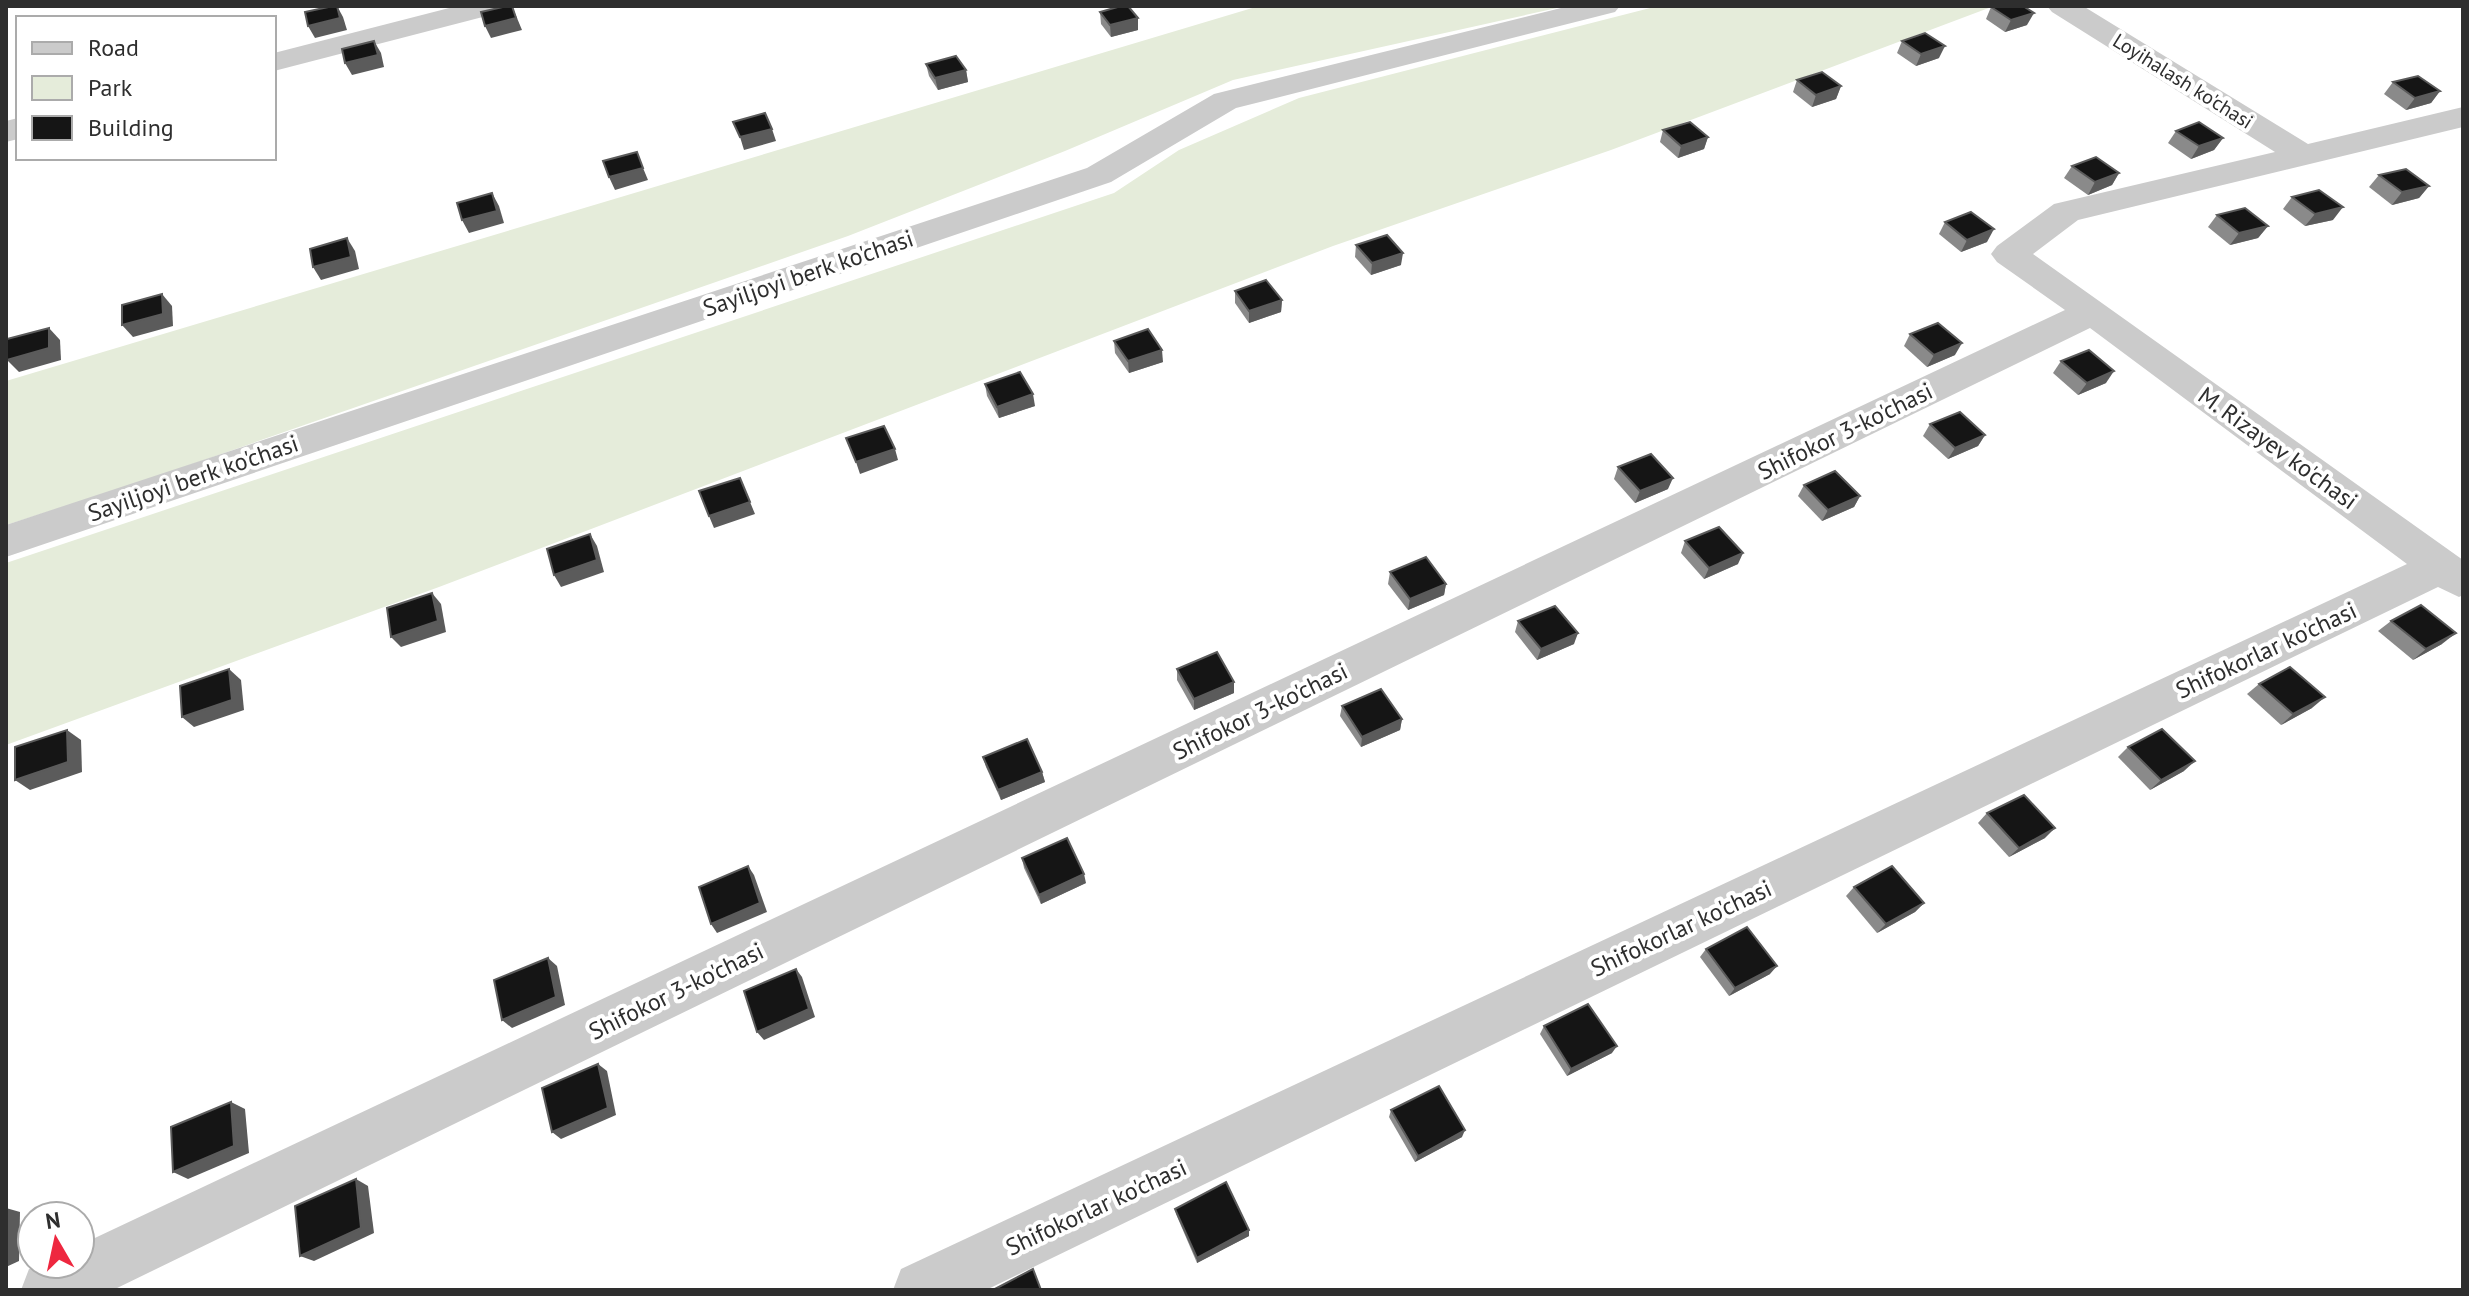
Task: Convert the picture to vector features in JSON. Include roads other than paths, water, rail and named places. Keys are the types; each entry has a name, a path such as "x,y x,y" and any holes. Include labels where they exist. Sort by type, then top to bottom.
{"street":[{"path":"276,61 492,6"},
{"name":"Sayiljoyi berk ko'chasi","path":"6,541 1099,175 1225,101 1605,6"},
{"name":"Loyihalash ko'chasi","path":"2062,6 2304,156"},
{"path":"2093,312 2009,254 2066,212 2463,117"},
{"name":"M. Rizayev ko'chasi","path":"2093,312 2452,575"},
{"name":"Shifokor 3-ko'chasi","path":"50,1290 2093,312"},
{"name":"Shifokorlar ko'chasi","path":"922,1290 2452,575"}]}
